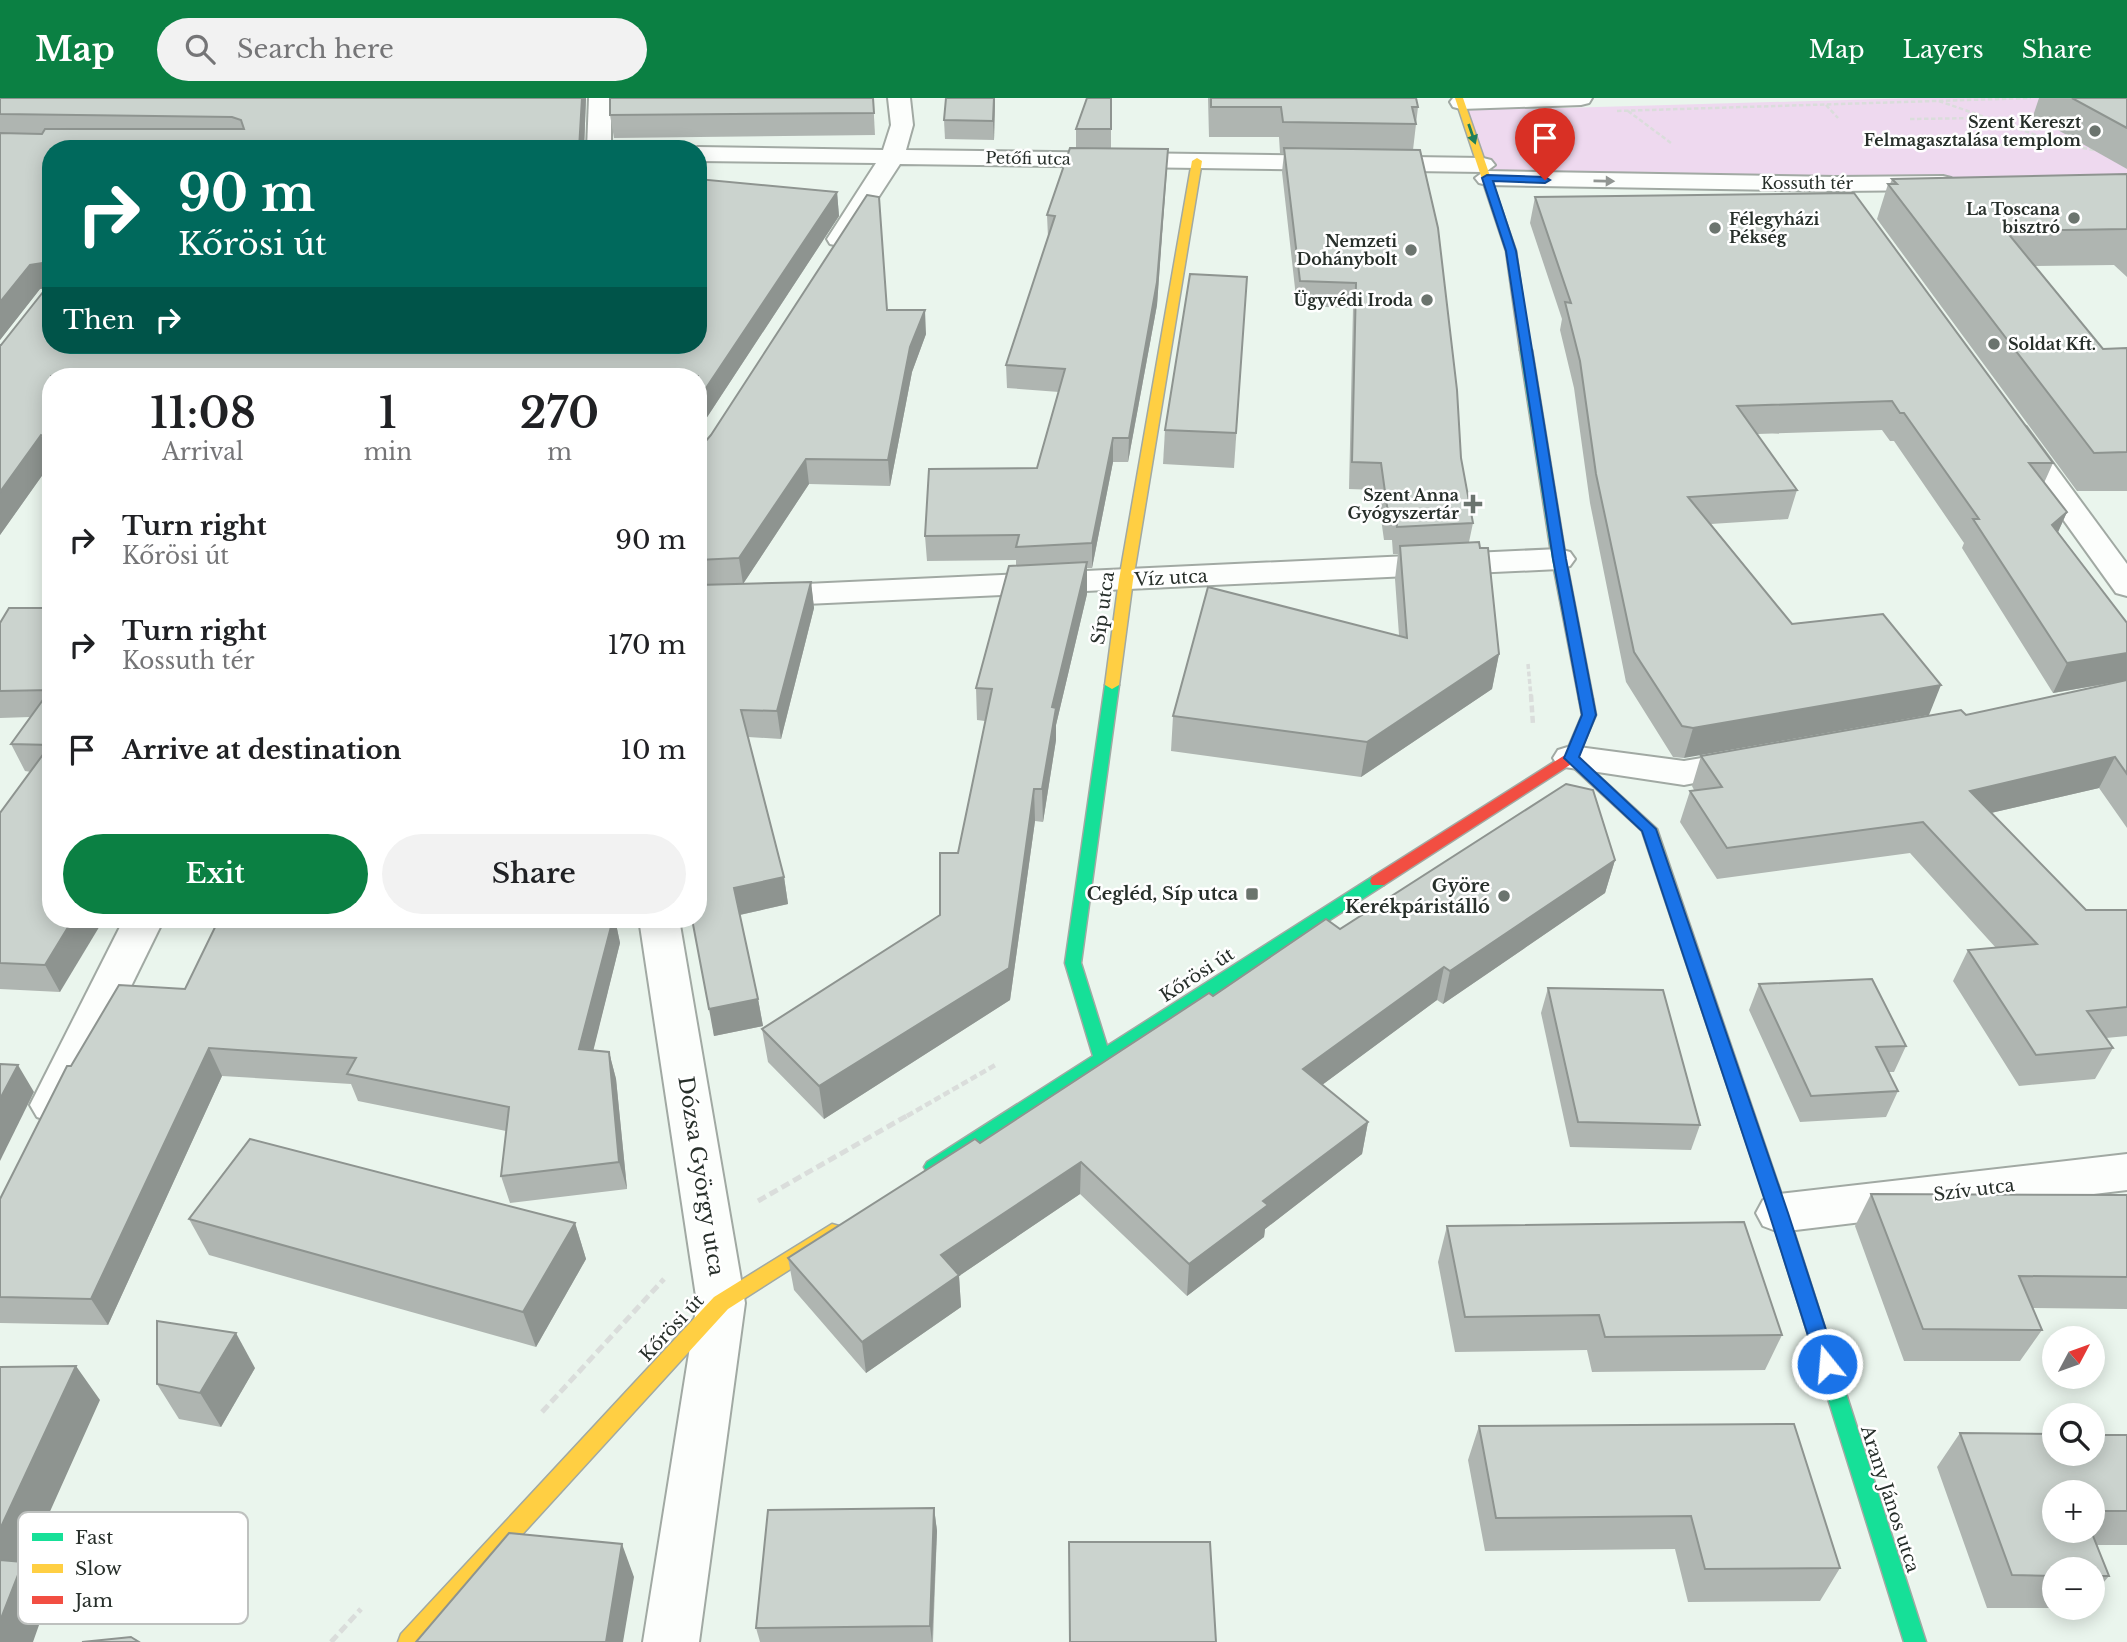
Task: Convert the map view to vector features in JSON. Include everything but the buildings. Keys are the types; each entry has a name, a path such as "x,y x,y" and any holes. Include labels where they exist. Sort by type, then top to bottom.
{"street":[{"path":"599,140 600,98"},
{"path":"825,261 892,156 902,125 899,98"},
{"path":"1580,98 1460,100 1511,251 1559,559 1589,715 1572,758 1684,774 1778,757"},
{"name":"Petőfi utca","path":"707,154 1197,161 1485,172"},
{"name":"Síp utca","path":"1102,1058 1073,963 1126,580 1197,161"},
{"name":"Kossuth tér","path":"1485,172 1843,195 1961,182"},
{"path":"1997,407 2127,586"},
{"name":"Víz utca","path":"707,599 1559,559"},
{"name":"Kőrösi út","path":"918,1177 1572,758"},
{"name":"Arany János utca","path":"1572,758 1648,829 1779,1213 1915,1642"},
{"path":"36,1139 140,928"},
{"name":"Dózsa György utca","path":"660,928 721,1303 671,1642"},
{"name":"Szív utca","path":"1779,1213 2127,1172"},
{"name":"Kőrösi út","path":"409,1642 721,1303 848,1222"}],"path":[{"path":"1613,111 2031,98"},
{"path":"1937,101 2062,144 2101,152"},
{"path":"1826,104 1838,118"},
{"path":"1910,119 1982,118"},
{"path":"1944,146 2062,144"}],"shaded area":[{"path":"1915,98 2127,98 2127,179 1487,178 1461,102 1535,100 1528,109"}],"traffic: fast":[{"path":"1526,350 1559,559 1586,699"},
{"path":"1102,1058 1073,963 1112,685"},
{"path":"933,1167 1378,881"},
{"path":"1779,1213 1915,1642"}],"traffic: slow":[{"path":"1459,98 1511,251 1526,350"},
{"path":"1112,685 1126,580 1197,161"},
{"path":"1571,758 1649,829 1779,1213"},
{"path":"409,1642 721,1303 832,1232"}],"traffic: jam":[{"path":"1378,881 1571,758 1589,715 1586,699"}],"place":[{"name":"Szent Kereszt Felmagasztalása templom","path":"2095,131"},
{"name":"La Toscana bisztró","path":"2074,218"},
{"name":"Félegyházi Pékség","path":"1715,228"},
{"name":"Nemzeti Dohánybolt","path":"1411,250"},
{"name":"Ügyvédi Iroda","path":"1427,300"},
{"name":"Soldat Kft.","path":"1994,344"},
{"name":"Szent Anna Gyógyszertár","path":"1473,504"},
{"name":"Cegléd, Síp utca","path":"1252,894"},
{"name":"Györe Kerékpáristálló","path":"1504,896"}],"route":[{"path":"1545,180 1487,178 1511,251 1559,559 1589,715 1572,758 1648,829 1779,1213 1827,1364"}]}
